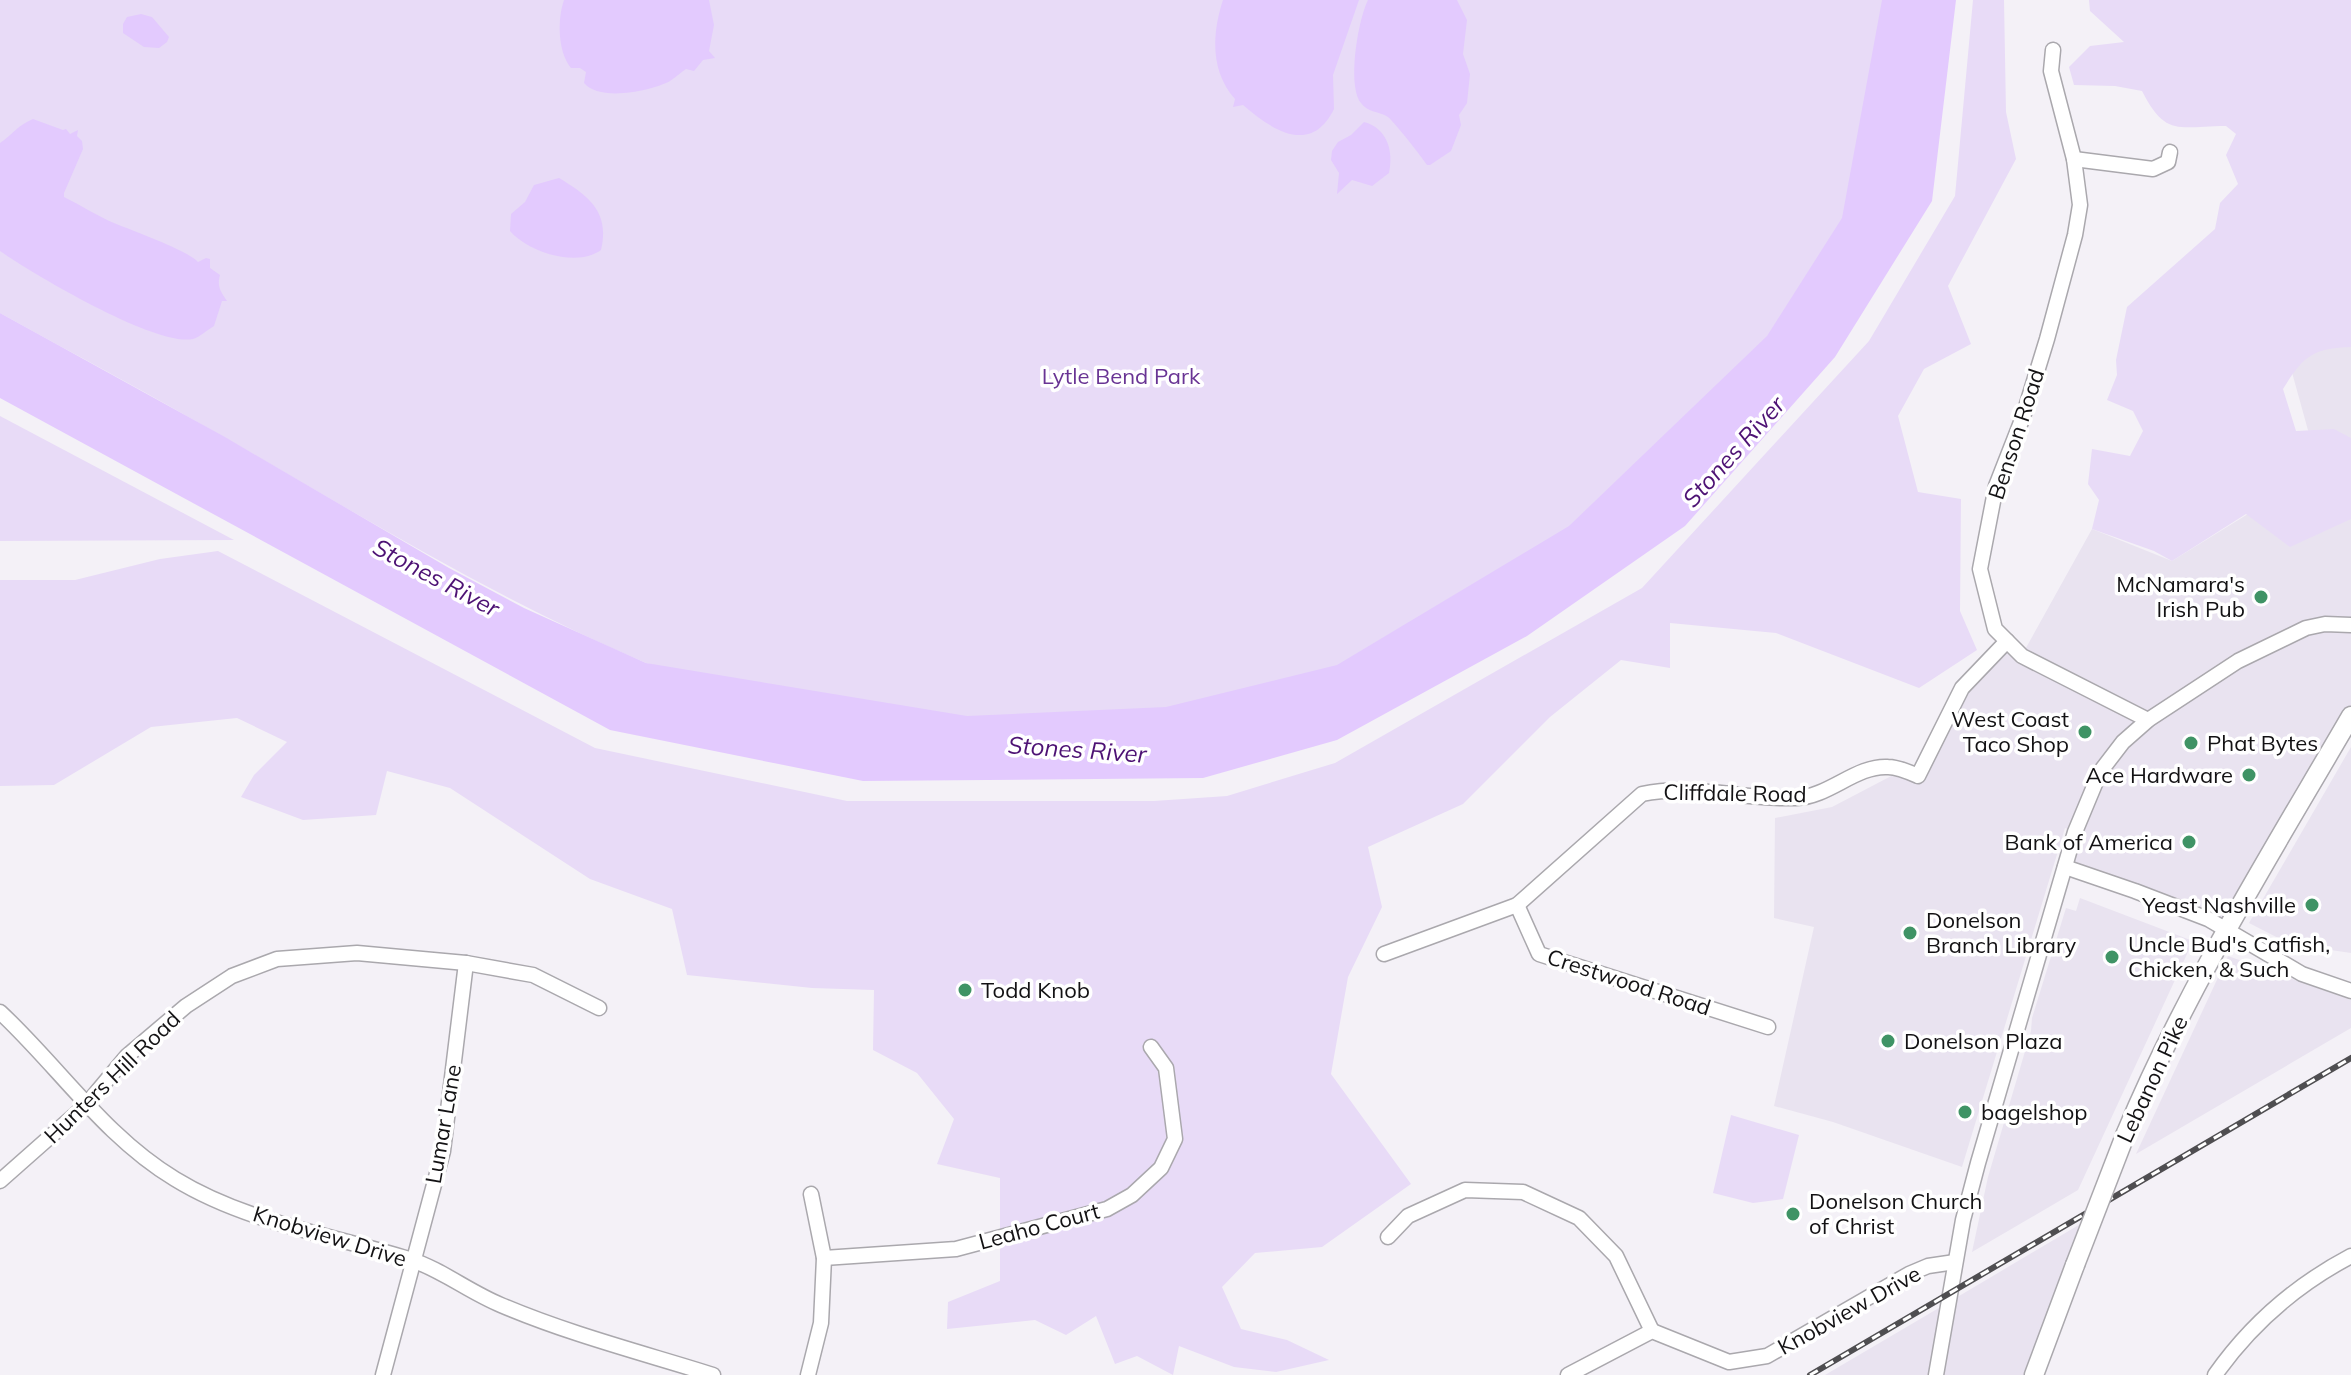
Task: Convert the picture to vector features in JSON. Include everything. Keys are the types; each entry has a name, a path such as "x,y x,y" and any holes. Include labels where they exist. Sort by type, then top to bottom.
{"main road":[{"name":"Lebanon Pike","path":"2034,1375 2151,1071 2226,931 2351,716"}],"street":[{"name":"Benson Road","path":"2053,50 2051,71 2074,159 2080,205 2075,235 2023,417 1996,486 1980,569 1995,629 2022,656 2148,720"},
{"path":"2074,159 2153,169 2168,162 2170,152"},
{"path":"1936,1375 1955,1262 1978,1163 2065,867 2080,819 2100,772 2123,742 2148,720 2226,668 2270,644 2314,626 2351,625"},
{"name":"Cliffdale Road","path":"1384,954 1517,905 1642,794 1668,789 1796,798 1817,795 1872,769 1888,767 1918,776 1962,688 2007,641"},
{"path":"2065,867 2208,919 2302,974 2351,991"},
{"name":"Crestwood Road","path":"1517,905 1539,954 1768,1027"},
{"name":"Hunters Hill Road","path":"0,1181 86,1105 127,1056 186,1006 232,976 277,959 357,953 466,963 533,975 599,1008"},
{"name":"Lumar Lane","path":"383,1375 443,1151 466,963"},
{"name":"Knobview Drive","path":"0,1012 86,1105 173,1178 203,1194 316,1234 412,1260 500,1305 713,1375"},
{"name":"Leaho Court","path":"824,1258 956,1249 1107,1209 1132,1195 1161,1168 1175,1139 1166,1068 1151,1047"},
{"path":"1388,1237 1408,1216 1465,1190 1523,1192 1579,1218 1616,1256 1652,1331 1568,1375"},
{"path":"808,1375 821,1323 824,1258 811,1194"},
{"path":"2215,1375 2252,1329 2282,1301 2351,1256"},
{"name":"Knobview Drive","path":"1652,1331 1729,1362 1767,1356 1909,1274 1928,1266 1955,1262"}],"shaded area":[{"path":"2351,238 2351,716 2226,931 2065,867 2075,832 2065,828 1962,1167 1833,1122 1774,1106 1814,927 1774,918 1775,818 1832,807 1897,773 1918,776 1948,714 2007,641 2022,655 2092,529 2172,561 2319,470 2288,358"},
{"path":"2351,747 2351,953 2290,944 2249,923"},
{"path":"2080,898 2193,941 2078,1190 1972,1252 1988,1177 2031,1031 2032,1018 2066,908 2076,911"},
{"path":"2228,956 2351,1000 2351,1028 2136,1154"},
{"path":"2094,1216 2034,1375 1825,1375 1949,1302"}],"green space":[{"name":"Lytle Bend Park","path":"0,0 1948,0 1850,322 1401,683 929,739 646,663 592,639 434,558 0,313"},
{"path":"1973,0 2004,0 2006,112 2016,159 1948,286 1971,344 1924,369 1898,416 1918,492 1961,499 1960,611 1977,650 1919,688 1776,633 1670,623 1670,668 1621,660 1550,717 1463,804 1368,847 1382,907 1348,977 1331,1074 1411,1184 1322,1247 1255,1253 1222,1287 1241,1329 1287,1340 1329,1360 1276,1372 1234,1367 1179,1346 1173,1375 1137,1356 1115,1364 1096,1316 1066,1335 1035,1320 947,1329 948,1302 1000,1281 1000,1178 937,1164 954,1119 917,1073 873,1050 874,990 812,988 687,975 672,909 590,879 450,788 387,771 376,815 303,820 241,797 254,775 287,742 237,718 151,727 54,785 0,786 0,580 75,580 160,559 218,551 595,748 847,801 1154,801 1227,796 1335,763 1642,588 1869,341 1955,196"},
{"path":"2089,0 2351,0 2351,347 2327,349 2310,356 2283,389 2296,431 2334,429 2351,438 2351,519 2290,547 2246,514 2172,561 2154,551 2092,529 2099,500 2088,484 2092,449 2130,456 2143,431 2133,411 2107,400 2117,375 2116,360 2127,307 2215,229 2220,203 2238,184 2226,155 2236,134 2226,126 2175,126 2159,116 2142,91 2115,86 2074,85 2069,67 2090,46 2124,42 2090,11"},
{"path":"0,416 234,540 0,541"},
{"path":"1731,1115 1799,1135 1783,1199 1753,1203 1713,1193"}],"water":[{"path":"564,0 709,0 714,25 709,51 715,58 703,60 694,71 686,69 670,81 651,88 626,93 591,89 584,83 586,72 571,68 563,53 560,26"},
{"path":"1223,0 1359,0 1333,75 1334,109 1314,132 1303,135 1278,130 1243,105 1233,107 1235,99 1217,64 1215,38"},
{"path":"1368,0 1457,0 1467,20 1463,54 1470,74 1467,103 1459,115 1461,125 1451,151 1430,165 1388,117 1367,109 1357,94 1354,68 1361,22"},
{"name":"Stones River","path":"1882,0 1956,0 1932,201 1835,357 1685,526 1527,636 1337,740 1203,778 863,781 610,730 0,398 0,313 225,437 449,568 524,608 646,663 967,716 1166,707 1337,665 1569,526 1767,336 1842,218"},
{"path":"141,14 152,17 169,37 159,48 144,47 123,33 127,17"},
{"path":"33,119 66,129 70,134 78,130 77,136 82,141 83,149 64,197 108,220 183,252 198,262 210,259 210,268 220,275 220,288 227,301 222,301 214,326 193,339 152,332 95,307 0,251 0,143"},
{"path":"1364,122 1378,129 1387,142 1389,173 1372,186 1352,180 1337,194 1339,173 1331,160 1332,151 1338,142"},
{"path":"559,178 588,199 600,215 601,250 591,255 579,258 553,255 528,245 510,231 511,214 525,202 534,185"}],"railway":[{"path":"1810,1375 2351,1058"}],"place":[{"name":"McNamara's Irish Pub","path":"2261,597"},
{"name":"West Coast Taco Shop","path":"2085,732"},
{"name":"Phat Bytes","path":"2191,743"},
{"name":"Ace Hardware","path":"2249,775"},
{"name":"Bank of America","path":"2189,842"},
{"name":"Yeast Nashville","path":"2312,905"},
{"name":"Donelson Branch Library","path":"1910,933"},
{"name":"Uncle Bud's Catfish, Chicken, & Such","path":"2112,957"},
{"name":"Todd Knob","path":"965,990"},
{"name":"Donelson Plaza","path":"1888,1041"},
{"name":"bagelshop","path":"1965,1112"},
{"name":"Donelson Church of Christ","path":"1793,1214"}]}
